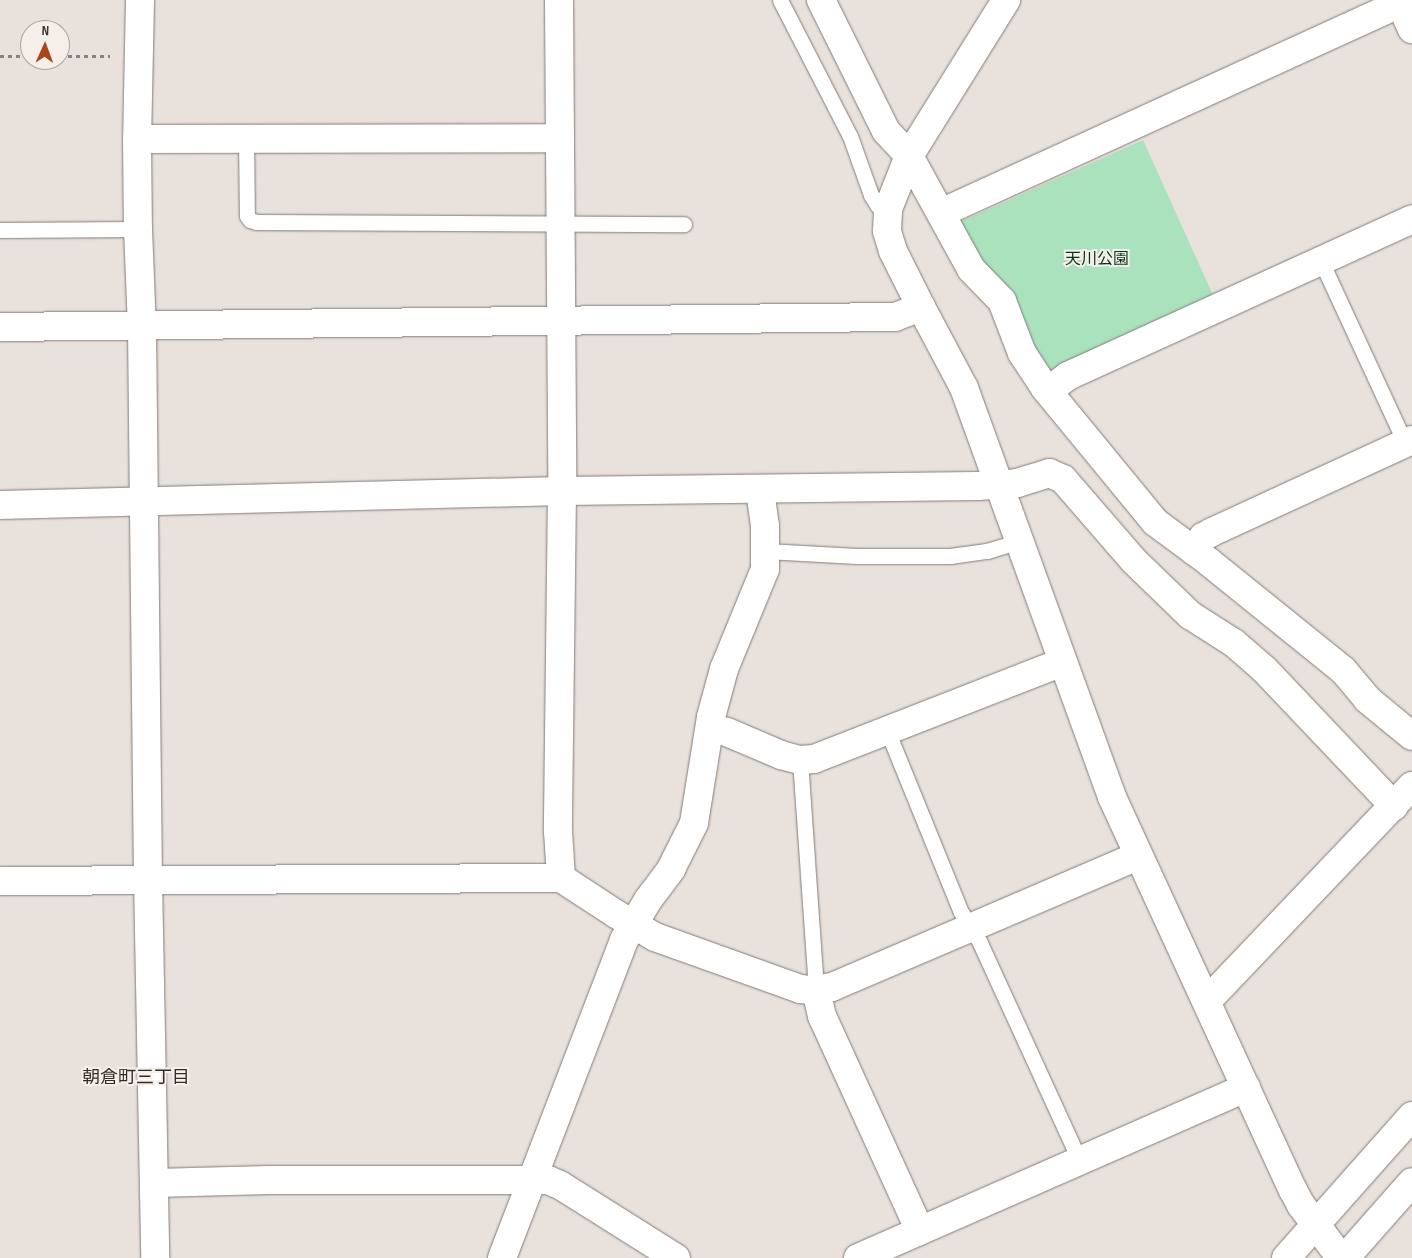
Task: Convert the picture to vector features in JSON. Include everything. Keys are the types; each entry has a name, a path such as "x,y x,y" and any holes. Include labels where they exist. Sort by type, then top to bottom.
{"street":[{"path":"140,0 137,139 138,229 142,327 148,878 155,1258"},
{"path":"559,0 562,491 558,831 561,878"},
{"path":"821,0 886,131 909,156 971,269 1002,302 1022,353 1048,391 1155,522 1343,670 1367,699 1412,736"},
{"path":"1006,0 909,156 888,209 887,231 893,251 964,388 1112,798 1293,1190 1315,1225 1343,1258 1412,1182"},
{"path":"941,213 1400,2 1412,29"},
{"path":"137,139 560,138"},
{"path":"1048,391 1068,376 1412,219"},
{"path":"0,327 142,327 895,317 921,307"},
{"path":"1194,551 1203,536 1409,441"},
{"path":"0,505 562,491 1000,485 1049,473 1063,479 1134,560 1190,614 1234,643 1264,669 1394,806"},
{"path":"502,1258 624,940 648,900 671,869 694,823 710,728 724,669 765,569 765,526 760,489"},
{"path":"710,728 728,732 782,755 800,760 814,759 1062,662"},
{"path":"1206,1001 1412,786"},
{"path":"0,881 148,878 561,878 569,885 655,937 800,989 816,990 832,987 1138,856"},
{"path":"816,990 822,1016 920,1231"},
{"path":"858,1258 1246,1088"},
{"path":"1286,1258 1412,1116"},
{"path":"154,1183 269,1180 548,1180 560,1185 676,1258"}],"lane":[{"path":"780,0 850,136 871,195 878,206 888,209"},
{"path":"246,139 247,216 250,220 684,224"},
{"path":"0,230 138,229"},
{"path":"1321,261 1409,441"},
{"path":"766,551 857,556 950,556 987,551 1019,541"},
{"path":"887,730 961,912 980,943 1080,1161"},
{"path":"800,760 816,990"}],"path":[{"path":"0,56 20,56"},
{"path":"70,56 114,56"}],"green space":[{"name":"天川公園","path":"1143,140 1217,304 1058,377 1042,370 959,235 962,221"}],"district":[{"name":"朝倉町三丁目","path":"136,1078"}]}
